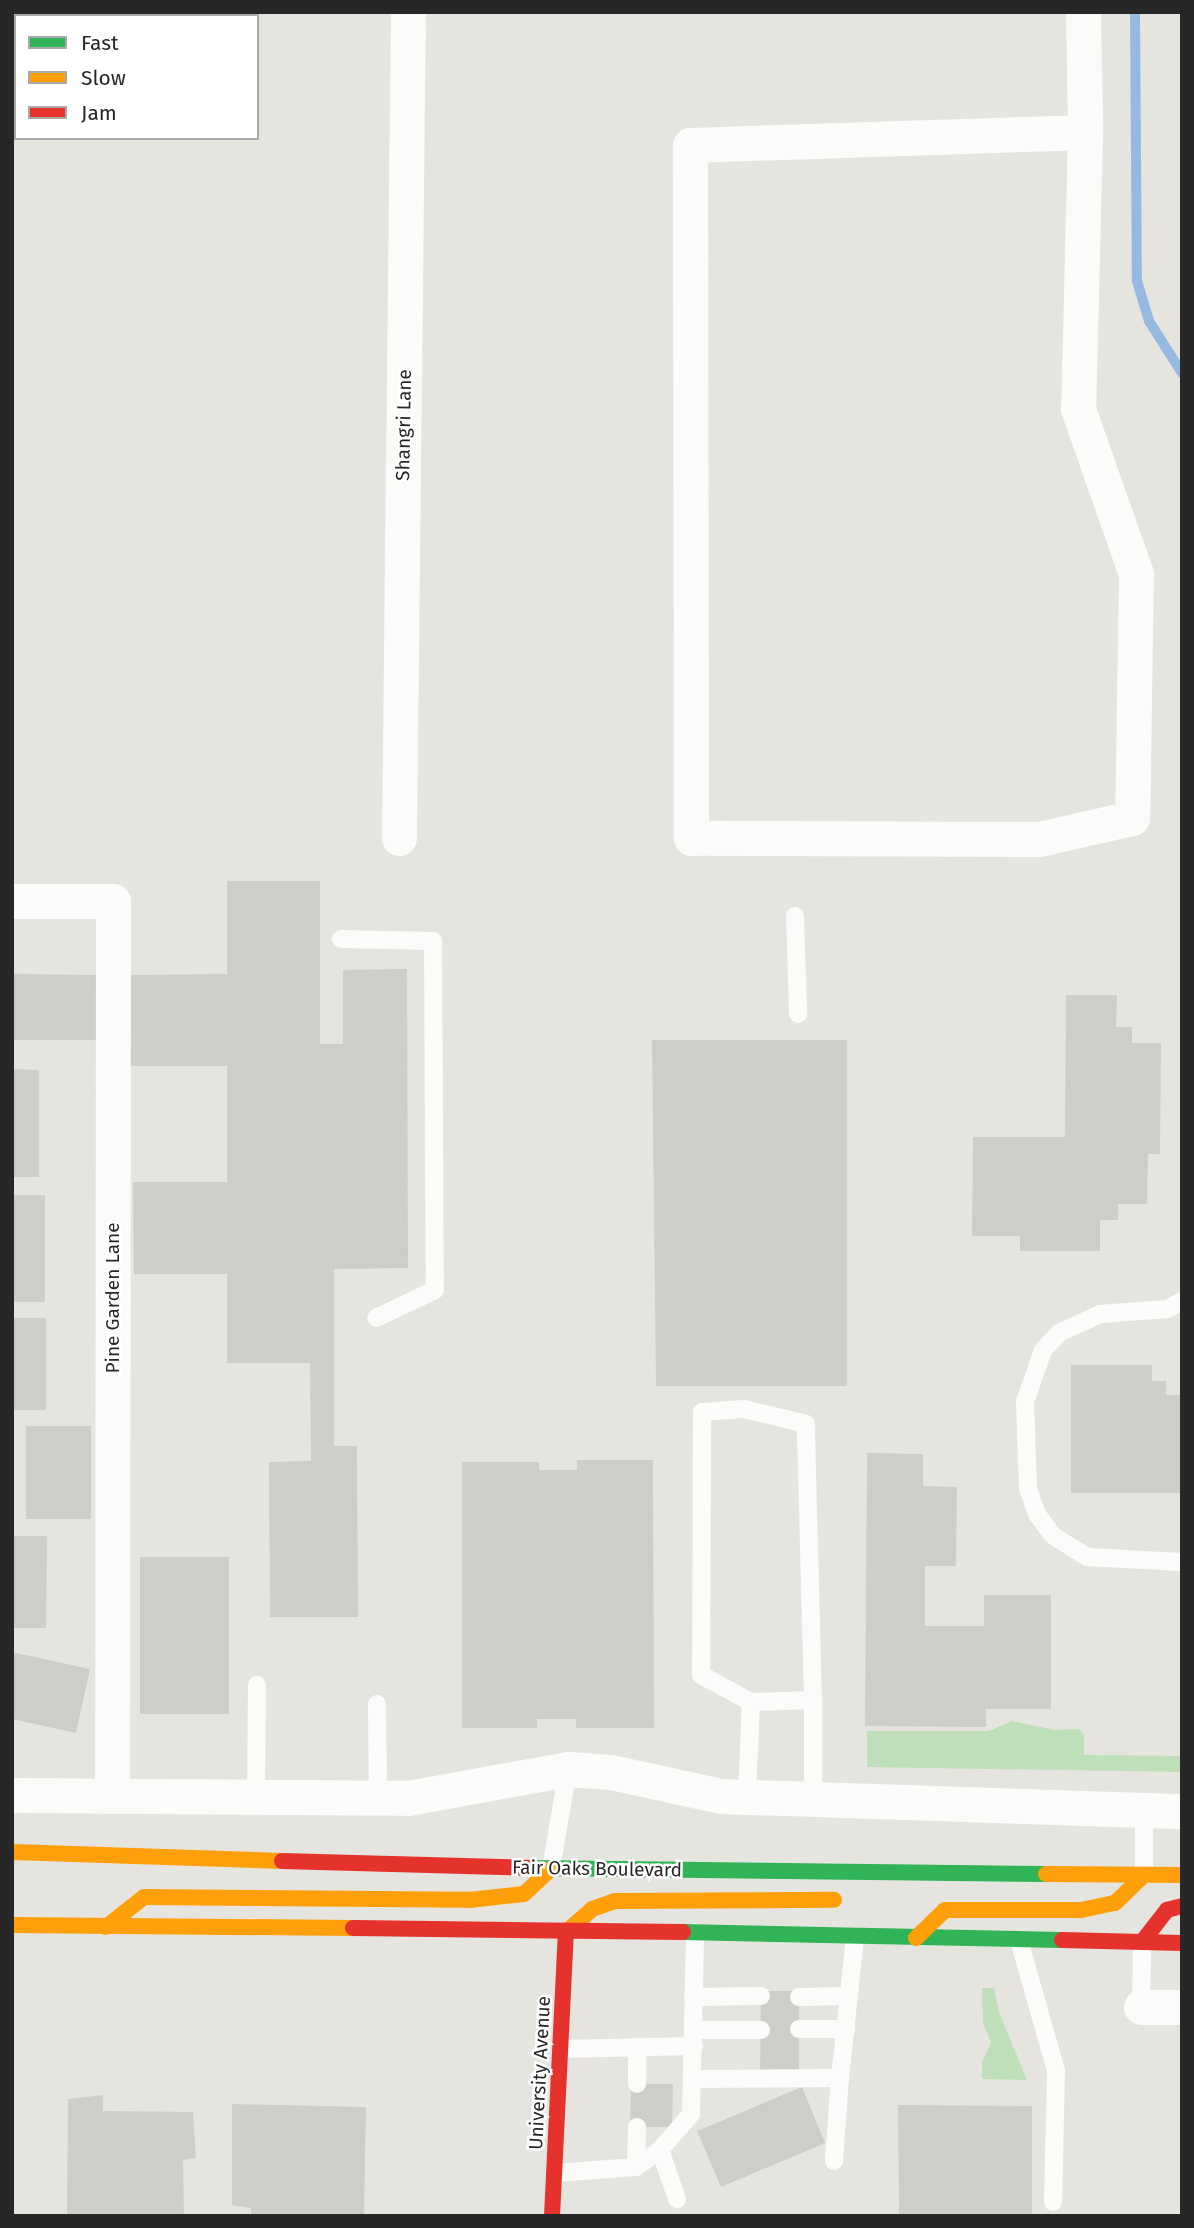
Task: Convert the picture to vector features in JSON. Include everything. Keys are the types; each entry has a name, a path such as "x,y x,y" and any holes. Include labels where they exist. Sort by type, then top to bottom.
{"main road":[{"name":"Fair Oaks Boulevard","path":"12,1852 551,1868 913,1875 1182,1875"},
{"path":"106,1927 144,1897 469,1900 524,1894 551,1868"},
{"path":"895,1887 913,1875"},
{"path":"916,1938 945,1910 1081,1910 1115,1903 1144,1875"},
{"path":"566,1932 592,1909 615,1901 849,1900"},
{"path":"1142,1942 1167,1910 1182,1906"},
{"path":"12,1926 695,1931 1182,1943"},
{"name":"University Avenue","path":"552,2216 563,2049 566,1932"}],"street":[{"name":"Shangri Lane","path":"399,838 408,12"},
{"path":"1083,12 1085,132 1078,409 1136,574 1132,818 1039,839 691,838 690,145 1085,132"},
{"name":"Pine Garden Lane","path":"12,901 113,901 103,1796"},
{"path":"12,1795 378,1798 458,1791 526,1774 568,1769 611,1772 721,1796 1182,1811"},
{"path":"1141,2007 1182,2007"}],"lane":[{"path":"795,916 797,1014"},
{"path":"341,939 433,942 435,1290 376,1318"},
{"path":"1182,1301 1167,1309 1100,1314 1059,1333 1043,1350 1026,1402 1028,1489 1037,1514 1052,1535 1087,1557 1182,1562"},
{"path":"813,1700 751,1702 701,1675 702,1412 744,1409 807,1424 813,1700 813,1801"},
{"path":"256,1797 257,1685"},
{"path":"747,1796 751,1702"},
{"path":"377,1704 378,1798"},
{"path":"551,1868 568,1769"},
{"path":"1144,1810 1144,1875"},
{"path":"556,2173 636,2168 660,2150 691,2114 694,2079 695,1931"},
{"path":"834,2161 855,1937"},
{"path":"1019,1940 1056,2071 1053,2202"},
{"path":"1141,2007 1142,1942"},
{"path":"693,1997 761,1996"},
{"path":"799,1997 849,1996"},
{"path":"799,2029 846,2029"},
{"path":"563,2049 638,2047 761,2030"},
{"path":"637,2084 638,2047"},
{"path":"694,2079 840,2078"},
{"path":"636,2168 637,2127"},
{"path":"660,2150 677,2199"}],"green space":[{"path":"1012,1721 1054,1730 1079,1729 1084,1735 1084,1755 1182,1756 1182,1772 867,1767 867,1731 989,1731"},
{"path":"982,1988 994,1988 999,2012 1027,2080 982,2079 982,2062 991,2042 983,2024"}],"building":[{"path":"227,881 320,881 320,1044 343,1044 343,970 407,969 408,1268 334,1269 334,1446 357,1446 358,1617 270,1617 269,1462 311,1461 310,1363 227,1363 227,1274 134,1274 133,1182 227,1182 227,1066 130,1066 130,975 227,974"},
{"path":"12,974 97,975 97,1040 12,1040"},
{"path":"1066,995 1117,995 1116,1027 1132,1027 1132,1043 1161,1043 1160,1154 1148,1154 1147,1204 1118,1204 1118,1220 1100,1220 1100,1251 1020,1251 1020,1236 972,1236 973,1137 1065,1137"},
{"path":"652,1040 847,1040 847,1386 656,1386"},
{"path":"12,1069 39,1070 39,1177 12,1177"},
{"path":"12,1195 45,1195 45,1302 12,1302"},
{"path":"12,1318 46,1318 46,1410 12,1410"},
{"path":"1071,1365 1152,1365 1152,1381 1166,1381 1166,1395 1182,1395 1182,1493 1071,1493"},
{"path":"26,1426 91,1426 91,1519 26,1519"},
{"path":"867,1453 923,1454 923,1486 957,1487 956,1566 925,1566 925,1626 984,1626 984,1595 1051,1595 1051,1709 986,1709 986,1727 865,1726"},
{"path":"577,1460 653,1460 654,1728 576,1728 576,1719 537,1719 537,1728 462,1728 462,1462 539,1462 539,1470 577,1470"},
{"path":"12,1536 47,1536 46,1628 12,1628"},
{"path":"140,1557 229,1557 229,1714 140,1714"},
{"path":"12,1652 90,1669 76,1733 12,1719"},
{"path":"761,1991 799,1991 799,2075 760,2075"},
{"path":"631,2084 673,2084 672,2127 630,2127"},
{"path":"802,2087 825,2143 721,2187 697,2131"},
{"path":"103,2095 103,2111 193,2112 196,2158 183,2160 184,2216 67,2216 68,2099"},
{"path":"232,2104 366,2107 364,2216 251,2216 251,2208 232,2205"},
{"path":"898,2105 1032,2106 1032,2216 899,2216"}],"waterway":[{"path":"1135,12 1137,281 1149,321 1182,373"}],"traffic: fast":[{"path":"532,1868 1046,1874"},
{"path":"683,1932 1062,1940"}],"traffic: slow":[{"path":"12,1852 282,1861"},
{"path":"106,1927 144,1897 469,1900 524,1894 551,1869"},
{"path":"1046,1874 1182,1875"},
{"path":"916,1938 945,1910 1081,1910 1115,1903 1144,1875"},
{"path":"566,1932 592,1909 615,1901 834,1900"},
{"path":"12,1925 353,1928"}],"traffic: jam":[{"path":"282,1861 532,1868"},
{"path":"1142,1942 1167,1910 1182,1906"},
{"path":"353,1928 683,1932"},
{"path":"552,2216 566,1932"},
{"path":"1062,1940 1182,1943"}]}
